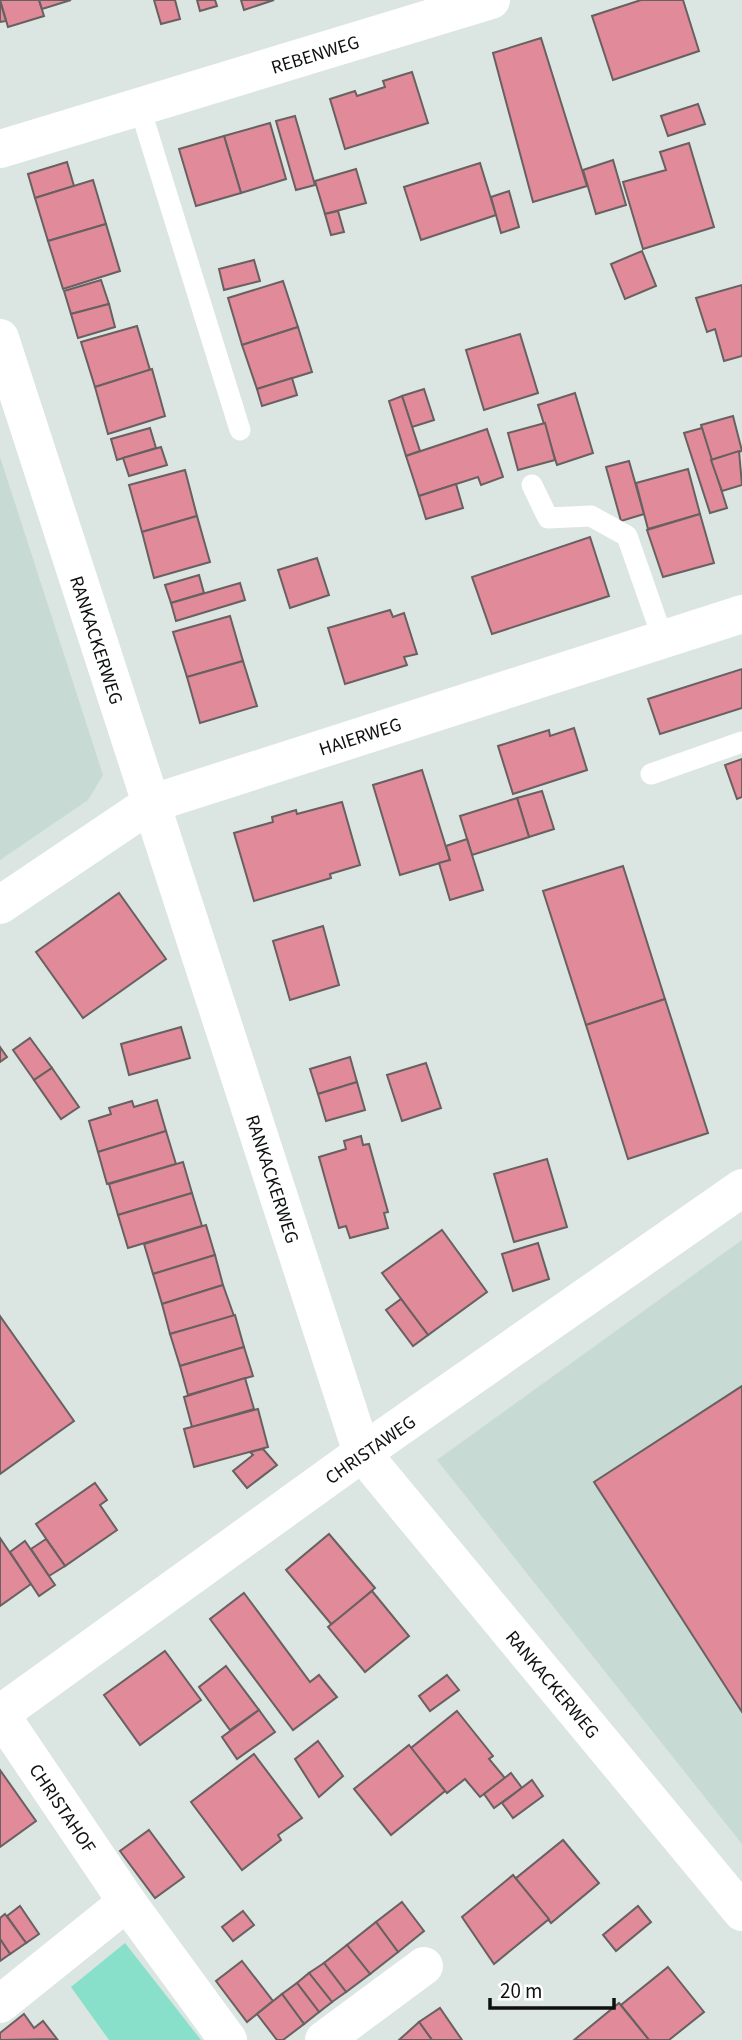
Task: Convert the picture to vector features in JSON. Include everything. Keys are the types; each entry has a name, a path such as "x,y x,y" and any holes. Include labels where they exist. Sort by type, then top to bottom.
{"street":[{"name":"REBENWEG","path":"0,149 491,0"},
{"name":"RANKACKERWEG","path":"0,338 362,1453 742,1912"},
{"name":"HAIERWEG","path":"0,905 150,804 742,614"},
{"name":"CHRISTAWEG","path":"0,1714 362,1453 742,1188"},
{"name":"CHRISTAHOF","path":"0,1714 127,1902 228,2040"},
{"path":"0,2004 127,1902"},
{"path":"324,2040 424,1966"}],"lane":[{"path":"140,108 240,430"},
{"path":"531,485 548,518 591,516 626,536 663,639"},
{"path":"651,774 742,742"}],"shaded area":[{"path":"0,457 103,775 88,800 0,860"},
{"path":"742,1240 742,1844 437,1460"}],"green space":[{"path":"125,1943 201,2040 109,2040 71,1987"}],"building":[{"path":"0,0 39,0 44,16 8,27"},
{"path":"39,0 71,0 42,9"},
{"path":"154,0 175,0 180,19 161,24"},
{"path":"197,0 215,0 217,6 200,11"},
{"path":"241,0 274,0 244,10"},
{"path":"641,0 683,0 699,51 613,80 592,16"},
{"path":"0,1 6,21 0,22"},
{"path":"541,38 587,186 533,202 493,53"},
{"path":"412,72 428,123 345,149 330,99 355,91 357,96 385,87 383,81"},
{"path":"698,104 705,124 668,136 661,116"},
{"path":"295,116 315,185 296,190 276,121"},
{"path":"270,123 286,179 241,193 224,136"},
{"path":"224,136 241,193 196,206 179,149"},
{"path":"689,143 714,227 643,249 623,182 666,170 660,152"},
{"path":"613,160 626,205 596,214 583,170"},
{"path":"67,162 74,186 35,198 28,174"},
{"path":"480,163 496,215 421,240 404,187"},
{"path":"356,169 366,203 325,214 315,181"},
{"path":"93,180 106,224 48,241 35,198"},
{"path":"509,191 519,227 501,233 491,197"},
{"path":"338,211 344,232 331,235 325,214"},
{"path":"106,224 120,271 63,289 48,241"},
{"path":"642,251 656,286 625,299 611,264"},
{"path":"254,260 260,281 224,290 219,269"},
{"path":"101,280 109,304 71,314 64,291"},
{"path":"283,281 298,327 242,345 228,298"},
{"path":"742,285 742,356 724,361 715,329 707,332 696,298"},
{"path":"109,304 115,327 78,338 71,314"},
{"path":"137,326 150,370 95,387 81,342"},
{"path":"298,327 312,372 257,389 242,345"},
{"path":"520,334 538,393 484,410 466,350"},
{"path":"152,369 165,416 108,434 95,387"},
{"path":"292,378 297,395 262,406 257,389"},
{"path":"424,389 434,420 412,427 402,396"},
{"path":"575,393 593,453 557,465 538,405"},
{"path":"402,396 420,451 406,456 389,401"},
{"path":"733,416 742,451 711,460 701,425"},
{"path":"545,423 555,460 518,470 508,433"},
{"path":"150,428 156,448 117,460 111,439"},
{"path":"702,428 727,508 710,513 684,433"},
{"path":"487,429 503,477 481,485 478,477 419,496 406,456"},
{"path":"161,447 167,465 129,476 123,458"},
{"path":"739,451 742,485 722,491 711,460"},
{"path":"629,461 644,514 621,521 606,467"},
{"path":"688,469 700,514 648,529 636,483"},
{"path":"185,470 197,516 142,532 129,485"},
{"path":"456,484 463,508 426,519 419,496"},
{"path":"700,514 714,563 663,577 647,530"},
{"path":"197,516 210,562 154,578 142,532"},
{"path":"590,537 609,596 492,634 472,577"},
{"path":"317,558 329,595 290,608 278,570"},
{"path":"199,575 204,593 171,603 165,585"},
{"path":"240,583 245,600 176,621 171,603"},
{"path":"390,610 393,617 404,613 417,654 404,657 407,665 345,684 328,628"},
{"path":"230,616 243,661 187,677 173,632"},
{"path":"243,661 257,706 200,723 187,677"},
{"path":"742,669 742,708 660,734 648,699"},
{"path":"574,728 587,770 513,794 498,746 549,730 550,736"},
{"path":"742,759 742,797 737,799 725,765"},
{"path":"422,770 450,860 400,875 373,785"},
{"path":"542,791 554,829 529,837 517,798"},
{"path":"517,798 529,837 472,855 460,816"},
{"path":"342,802 360,865 330,874 331,878 254,901 234,833 273,822 272,817 296,810 297,814"},
{"path":"467,839 483,890 450,900 439,863 450,860 446,846"},
{"path":"623,866 665,999 586,1025 543,891"},
{"path":"119,893 166,959 83,1018 36,952"},
{"path":"323,926 339,985 290,1000 273,941"},
{"path":"665,999 708,1133 628,1159 586,1025"},
{"path":"181,1027 190,1058 129,1075 121,1044"},
{"path":"30,1038 52,1068 34,1080 13,1050"},
{"path":"0,1047 7,1057 0,1062"},
{"path":"350,1057 357,1082 318,1094 310,1069"},
{"path":"426,1063 441,1108 402,1121 387,1075"},
{"path":"52,1068 79,1107 61,1119 34,1080"},
{"path":"357,1082 365,1110 326,1121 318,1094"},
{"path":"157,1100 166,1131 98,1152 89,1121 111,1114 109,1108 132,1101 134,1107"},
{"path":"166,1131 176,1164 107,1184 98,1152"},
{"path":"361,1136 363,1145 369,1144 388,1212 384,1213 388,1228 350,1238 346,1226 339,1228 319,1157 346,1149 344,1141"},
{"path":"547,1159 567,1227 514,1242 494,1174"},
{"path":"183,1162 192,1193 118,1215 109,1184"},
{"path":"192,1193 202,1226 128,1248 118,1215"},
{"path":"206,1225 215,1255 153,1274 144,1244"},
{"path":"442,1230 487,1292 428,1335 382,1273"},
{"path":"538,1243 549,1279 513,1291 502,1254"},
{"path":"215,1255 223,1285 162,1304 153,1274"},
{"path":"223,1285 234,1316 170,1334 162,1304"},
{"path":"401,1299 428,1335 413,1346 386,1310"},
{"path":"235,1315 244,1347 180,1366 170,1334"},
{"path":"0,1316 74,1421 0,1474"},
{"path":"244,1347 253,1376 188,1395 180,1366"},
{"path":"245,1378 254,1409 192,1427 184,1397"},
{"path":"742,1386 742,1712 594,1482"},
{"path":"258,1409 268,1447 194,1467 184,1429"},
{"path":"263,1449 277,1465 247,1488 233,1471 253,1455 250,1452"},
{"path":"95,1483 107,1500 100,1505 117,1530 65,1566 36,1524"},
{"path":"329,1534 375,1588 332,1625 286,1570"},
{"path":"0,1538 31,1584 0,1606"},
{"path":"46,1539 65,1566 49,1576 31,1549"},
{"path":"25,1541 55,1585 39,1596 10,1552"},
{"path":"372,1591 409,1636 365,1672 328,1627"},
{"path":"244,1593 310,1682 319,1675 337,1697 293,1730 210,1619"},
{"path":"165,1651 201,1700 140,1745 104,1695"},
{"path":"226,1666 259,1710 230,1730 199,1687"},
{"path":"447,1675 459,1690 430,1711 419,1696"},
{"path":"259,1710 275,1732 237,1759 222,1737"},
{"path":"457,1711 493,1756 489,1759 505,1778 480,1797 465,1779 447,1793 411,1748"},
{"path":"318,1741 343,1776 319,1797 295,1759"},
{"path":"409,1745 445,1791 391,1835 354,1789"},
{"path":"254,1754 302,1818 278,1835 281,1840 242,1870 191,1802"},
{"path":"0,1770 36,1821 0,1847"},
{"path":"511,1773 522,1788 494,1808 484,1794"},
{"path":"532,1780 543,1796 513,1818 502,1803"},
{"path":"149,1830 184,1877 155,1898 120,1851"},
{"path":"563,1840 599,1883 551,1923 515,1879"},
{"path":"513,1875 549,1919 494,1964 462,1917"},
{"path":"402,1902 424,1931 398,1952 376,1922"},
{"path":"20,1906 39,1934 26,1943 7,1916"},
{"path":"638,1906 651,1922 616,1951 603,1935"},
{"path":"243,1911 254,1925 233,1941 222,1927"},
{"path":"5,1914 26,1943 10,1954 0,1939 0,1918"},
{"path":"376,1922 398,1952 370,1974 347,1945"},
{"path":"0,1939 10,1954 0,1961"},
{"path":"347,1945 370,1974 346,1992 324,1963"},
{"path":"242,1961 273,2001 247,2022 216,1981"},
{"path":"324,1963 346,1992 332,2002 309,1973"},
{"path":"668,1967 704,2012 669,2040 649,2040 621,2005"},
{"path":"309,1973 332,2002 319,2012 297,1983"},
{"path":"297,1983 319,2012 304,2024 282,1994"},
{"path":"282,1994 304,2024 283,2040 277,2040 257,2014"},
{"path":"619,2003 649,2040 574,2040"},
{"path":"440,2008 462,2040 432,2040 419,2022"},
{"path":"24,2014 34,2028 43,2021 57,2039 0,2040 0,2033"},
{"path":"419,2022 432,2040 399,2040"}]}
